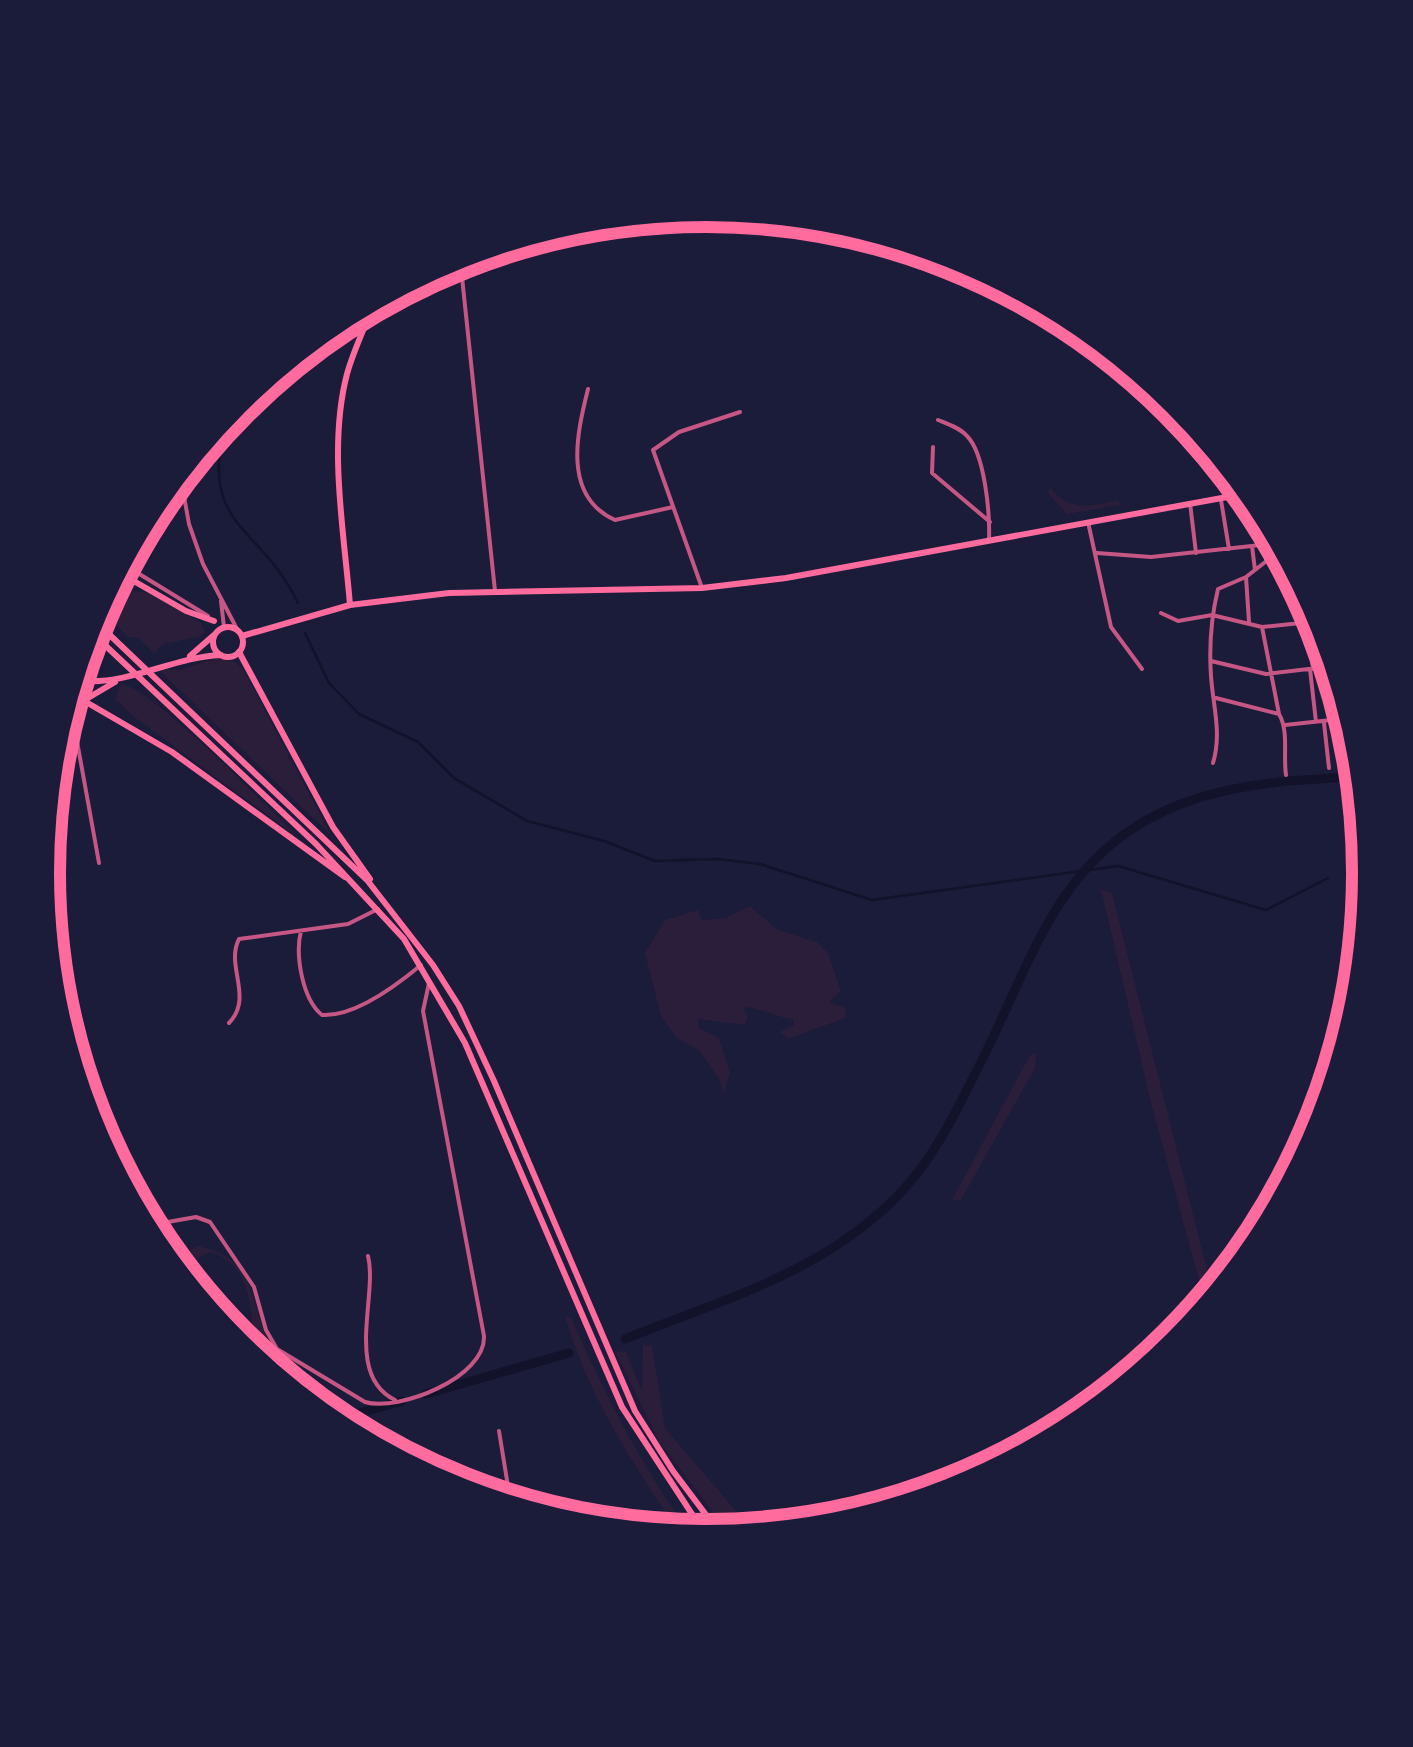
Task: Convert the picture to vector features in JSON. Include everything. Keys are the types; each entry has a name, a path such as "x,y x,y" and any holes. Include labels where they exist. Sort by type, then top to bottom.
{"main road":[{"path":"350,605 340,438 348,374 366,324"},
{"path":"188,657 220,630 240,632 350,605 495,591 702,588 822,573 1231,497"},
{"path":"131,580 186,611 214,621"},
{"path":"220,630 213,644 221,655"},
{"path":"107,631 386,901"},
{"path":"240,632 240,652 333,827 460,1006 635,1411 672,1472 709,1520"},
{"path":"103,643 355,883 421,965 465,1043 622,1407 695,1520"},
{"path":"90,681 120,678 188,657 240,652"},
{"path":"83,701 120,678"},
{"path":"86,692 87,700"},
{"path":"87,700 157,741 310,856 355,883"}],"street":[{"path":"462,275 495,591"},
{"path":"588,390 576,457 578,478 589,497 614,520 673,507"},
{"path":"702,588 654,448 703,422 740,412"},
{"path":"938,420 965,434 976,449 990,522 989,540"},
{"path":"933,447 932,474 990,522"},
{"path":"184,494 189,524 221,601 240,632"},
{"path":"1221,499 1229,550"},
{"path":"1190,503 1196,553"},
{"path":"1088,522 1097,553 1099,590 1110,627 1142,669"},
{"path":"1252,546 1255,570"},
{"path":"1097,553 1122,558 1264,546"},
{"path":"1213,763 1218,742 1211,661 1212,616 1218,589 1246,577 1269,556"},
{"path":"135,572 214,621 220,630"},
{"path":"1246,577 1249,622"},
{"path":"220,630 221,601"},
{"path":"1161,613 1183,622 1212,616 1262,627 1302,623"},
{"path":"1262,627 1279,714 1286,726 1282,750 1286,775"},
{"path":"1308,638 1316,722"},
{"path":"1211,661 1273,673 1320,668"},
{"path":"1215,698 1279,714"},
{"path":"1286,726 1334,720"},
{"path":"1324,721 1328,768"},
{"path":"74,738 99,863"},
{"path":"229,1023 240,1006 237,942 348,924 378,908"},
{"path":"300,930 302,968 311,1002 322,1015 342,1012 377,996 421,965"},
{"path":"163,1223 196,1218 210,1222 254,1287 277,1349 365,1402 395,1400 458,1378 480,1359 485,1348 423,1010 430,979"},
{"path":"368,1256 372,1275 364,1320 366,1349 378,1386 395,1400"},
{"path":"500,1431 509,1489"}],"shaded area":[{"path":"1050,487 1072,504 1117,501 1122,505 1067,514 1048,493"},
{"path":"126,590 148,593 200,622 205,630 202,636 164,644 154,653 137,637 128,637 112,621"},
{"path":"218,658 235,662 243,669 331,835 158,669 179,670"},
{"path":"121,684 158,705 300,839 133,716 115,699"},
{"path":"1101,889 1112,893 1209,1279 1202,1289 1152,1107"},
{"path":"750,906 776,929 817,942 828,953 841,991 829,1002 846,1008 845,1018 788,1039 780,1032 794,1025 793,1019 754,1009 742,1007 748,1016 745,1025 698,1019 699,1028 719,1038 730,1073 723,1094 721,1082 701,1052 676,1037 661,1016 645,953 665,920 698,910 702,920 725,918"},
{"path":"1036,1054 1035,1068 961,1200 952,1200 1030,1055"},
{"path":"198,1246 230,1259 247,1282 268,1342 288,1364 253,1335 248,1294 236,1268 210,1252 190,1262 184,1253"},
{"path":"565,1316 571,1317 641,1458 681,1519 671,1519 614,1430 574,1345"},
{"path":"643,1344 652,1346 665,1428 740,1519 719,1520 660,1443 615,1351 626,1352 642,1392"}],"waterway":[{"path":"220,447 220,482 226,504 298,603"},
{"path":"305,633 329,683 359,714 418,742 454,778 527,821 604,841 655,861 717,859 760,864 872,900 1118,866 1266,910 1328,878"},
{"path":"625,1339 737,1296 809,1262 875,1217 904,1189 938,1144 956,1111 1052,916 1081,875 1113,843 1148,819 1186,802 1269,783 1345,778"},
{"path":"426,1394 569,1353"},
{"path":"353,1415 402,1401"}]}
